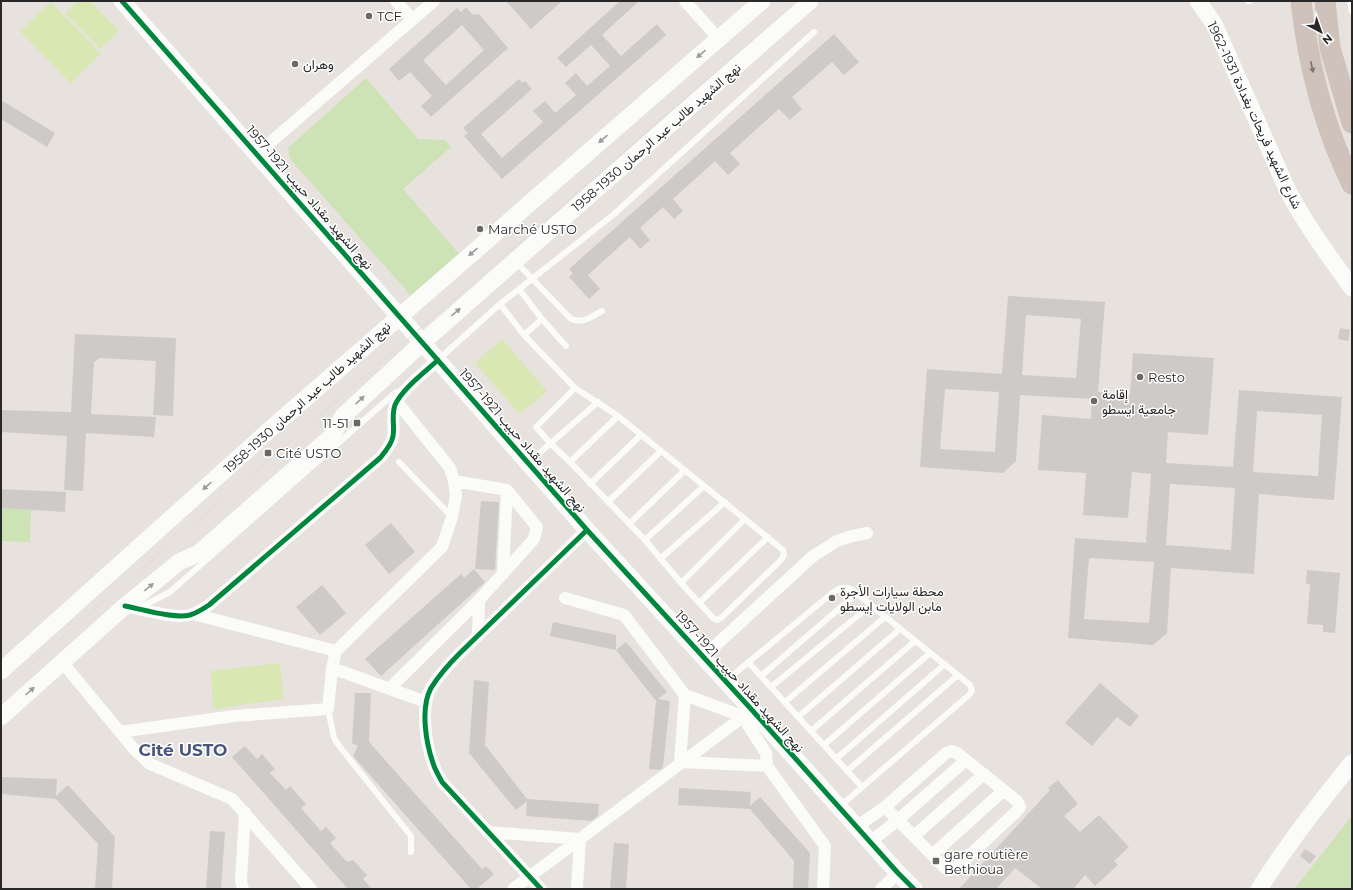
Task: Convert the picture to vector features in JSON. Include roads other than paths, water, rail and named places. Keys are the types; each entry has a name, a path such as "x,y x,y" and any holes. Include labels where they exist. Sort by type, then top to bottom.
{"highway":[{"path":"1301,1 1311,66 1334,142 1352,184"},
{"path":"1325,1 1330,48 1352,123"}],"main road":[{"name":"نهج الشهيد طالب عبد الرحمان 1930-1958","path":"1,671 270,430 762,1"},
{"name":"نهج الشهيد طالب عبد الرحمان 1930-1958","path":"1,716 62,662 132,607 179,562 199,553 331,436 343,416 423,342 810,1"},
{"name":"شارع الشهيد فريحات بغدادة 1931-1962","path":"1198,1 1214,24 1287,189 1297,208 1310,230 1352,288"},
{"name":"نهج الشهيد مقداد حبيب 1921-1957","path":"125,2 587,530 725,681 747,713 839,807 914,889"},
{"path":"1259,889 1325,795 1352,763"}],"street":[{"path":"396,1 412,19"},
{"path":"257,154 434,1"},
{"path":"685,1 719,39"},
{"path":"132,607 176,616 193,614 201,611 209,605 380,458 388,448 393,437 392,415 397,402 405,390 438,360"},
{"path":"120,732 234,716 328,709 332,668 336,651 442,547 452,517 456,496 450,468 397,402"},
{"path":"389,689 479,600 534,539 537,526 507,490 454,481"},
{"path":"503,574 507,490"},
{"path":"541,889 442,782 433,764 424,714 430,690 440,674 587,530"},
{"path":"703,657 813,556 837,541 867,533"},
{"path":"565,598 624,615 686,695 747,713 766,753 767,766 824,846 823,889"},
{"path":"478,636 479,600"},
{"path":"193,614 336,651"},
{"path":"62,662 134,749 150,764 232,799 311,889"},
{"path":"332,668 426,702"},
{"path":"680,762 686,695"},
{"path":"513,889 747,713"},
{"path":"856,827 885,807 946,753 951,751 957,753 1004,790 1017,801 1020,807 962,862 951,870 945,868 885,807"},
{"path":"870,842 898,820 966,760"},
{"path":"680,762 767,766"},
{"path":"914,836 984,774"},
{"path":"932,855 1004,790"},
{"path":"243,889 241,881 245,812"},
{"path":"488,832 580,839"},
{"path":"577,889 580,839"},
{"path":"881,889 898,873"}],"lane":[{"path":"1350,1 1352,12"},
{"path":"438,360 500,304 613,215 814,32"},
{"path":"515,261 571,320 576,322 584,321 602,311"},
{"path":"519,289 542,319 566,346"},
{"path":"500,304 524,335 575,388 618,416 783,550 784,555 781,560 721,618 717,620 713,618 645,540 570,462 550,444 536,427 537,424 575,388"},
{"path":"524,335 542,319"},
{"path":"132,607 170,592 396,392 405,390"},
{"path":"528,463 598,402"},
{"path":"570,462 618,416"},
{"path":"590,484 641,435"},
{"path":"608,502 661,451"},
{"path":"399,462 452,517"},
{"path":"629,524 685,470"},
{"path":"645,540 704,486"},
{"path":"660,559 724,502"},
{"path":"681,583 745,519"},
{"path":"699,603 768,537"},
{"path":"725,681 838,589 844,587 851,589 970,685 972,691 969,695 839,807"},
{"path":"761,676 856,594"},
{"path":"771,687 871,606"},
{"path":"785,702 885,617"},
{"path":"798,717 900,629"},
{"path":"811,731 915,641"},
{"path":"824,745 930,653"},
{"path":"748,662 862,787"},
{"path":"836,758 945,664"},
{"path":"847,771 958,675"},
{"path":"328,709 334,738 411,836 411,852"}],"tram line":[{"path":"1,690 798,1"}],"place":[{"name":"TCF","path":"369,16"},
{"name":"وهران","path":"295,64"},
{"name":"Marché USTO","path":"480,229"},
{"name":"Resto","path":"1140,377"},
{"name":"إقامة جامعية ايسطو","path":"1094,401"},
{"name":"11-51","path":"357,423"},
{"name":"Cité USTO","path":"268,453"},
{"name":"محطة سيارات الأجرة مابن الولايات إيسطو","path":"832,598"},
{"name":"gare routière Bethioua","path":"936,861"}],"district":[{"name":"Cité USTO","path":"183,750"}]}
